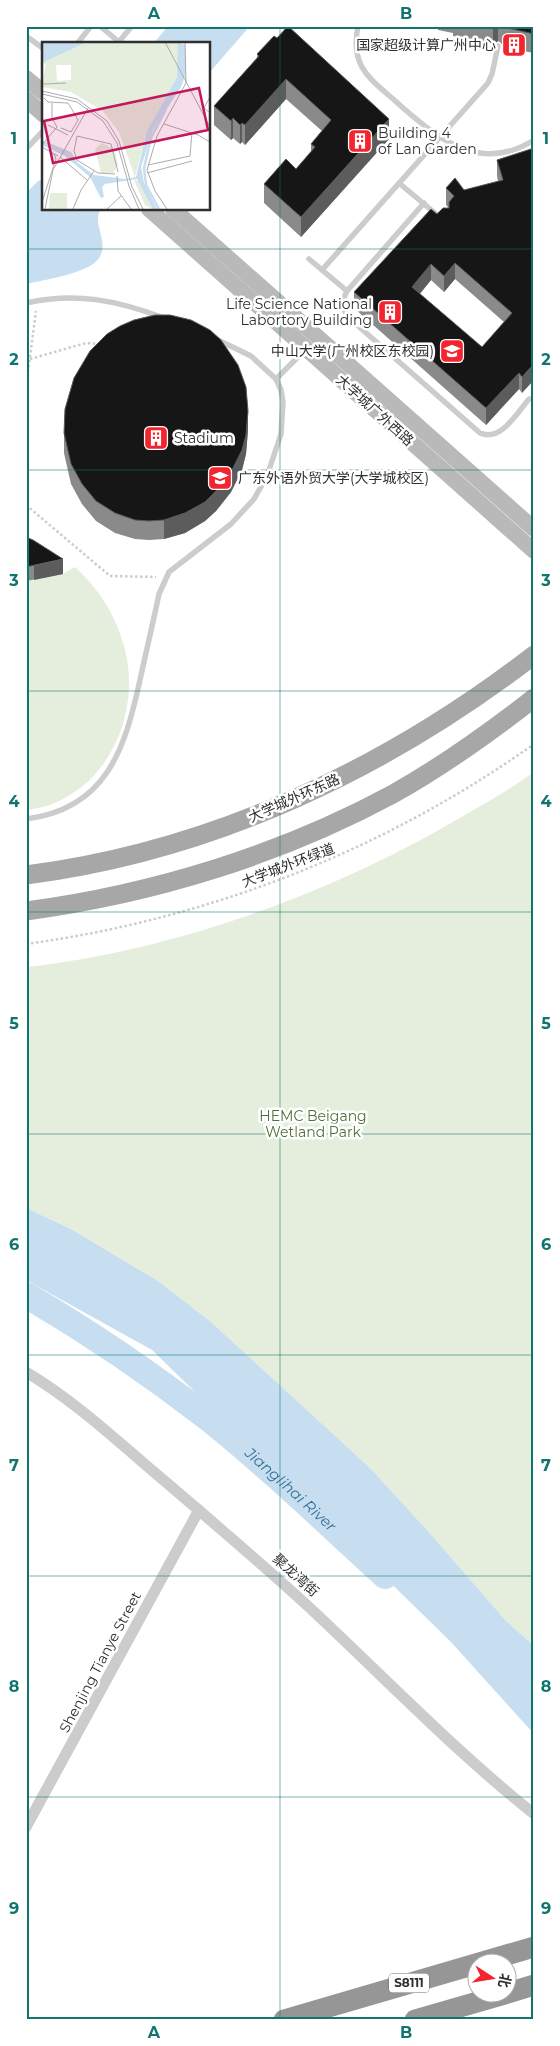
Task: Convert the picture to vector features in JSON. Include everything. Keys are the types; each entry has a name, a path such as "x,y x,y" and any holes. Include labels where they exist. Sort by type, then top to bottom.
{"highway":[{"name":"S8111","path":"284,2020 534,1947"},
{"path":"518,1990 534,1985"},
{"path":"415,2020 469,2004"}],"main road":[{"path":"26,78 42,91"},
{"path":"26,99 42,113"},
{"name":"大学城广外西路","path":"150,210 534,529"},
{"name":"大学城广外西路","path":"174,210 312,343 534,550"},
{"name":"大学城外环东路","path":"26,875 82,866 172,844 214,831 297,799 392,751 428,730 488,690 534,655"},
{"path":"26,911 101,900 164,884 226,866 290,842 348,816 400,789 489,733 534,698"}],"street":[{"name":"聚龙湾街","path":"26,1372 50,1386 77,1406 199,1510 311,1609 410,1703 534,1814"},
{"name":"Shenjing Tianye Street","path":"26,1827 199,1510"}],"lane":[{"path":"79,42 92,26"},
{"path":"100,26 117,42"},
{"path":"119,42 132,26"},
{"path":"358,26 355,47 362,68 376,84 439,138 463,149 482,154 510,151 534,140"},
{"path":"26,36 42,48"},
{"path":"322,270 490,79 498,46"},
{"path":"26,149 42,132"},
{"path":"399,183 446,221"},
{"path":"424,203 347,291 343,302 344,311 476,430 484,434 497,434 504,429 529,399 534,399"},
{"path":"309,259 347,291"},
{"path":"26,303 68,297 100,300 134,308 171,321"},
{"path":"26,819 51,814 77,802 105,777 115,761 131,720 159,594 165,577 175,567 231,524 260,489 277,448 283,422 283,396 276,379 251,356 206,335"},
{"path":"276,379 312,343"}],"path":[{"path":"26,386 38,301"},
{"path":"30,359 86,343 103,344"},
{"path":"26,505 110,576 165,577"},
{"name":"大学城外环绿道","path":"26,944 115,929 204,907 288,878 371,841 422,815 534,744"}],"green space":[{"path":"75,567 99,593 116,623 124,646 129,673 128,700 122,727 111,751 96,773 77,791 53,804 26,810 26,581 63,574"},
{"name":"HEMC Beigang Wetland Park","path":"534,772 534,1646 506,1621 369,1467 211,1322 158,1281 71,1229 26,1208 26,967 82,959 139,947 196,932 308,893 414,844 517,784"}],"water":[{"path":"168,26 250,26 210,72 210,42 155,42"},
{"path":"42,180 42,210 100,210 98,220 102,251 94,263 77,272 26,284 26,193 38,181"},
{"path":"26,1208 71,1229 158,1281 211,1322 369,1467 506,1621 534,1646 534,1734 451,1642 152,1350 26,1280"}],"building":[{"name":"Building 4 of Lan Garden","path":"288,26 389,119 301,217 264,184 286,159 296,169 315,147 311,144 331,120 286,79 245,125 242,123 240,125 233,118 231,121 214,106 259,56 257,54 274,36 277,38"},
{"path":"534,26 534,34 503,27"},
{"path":"534,148 534,364 522,377 519,373 486,408 354,292 431,209 437,214 443,208 449,208 449,202 454,196 446,188 455,178 464,190 503,180 497,160","holes":["455,263 512,313 482,347 412,287 431,264 444,276"]},
{"name":"Stadium","path":"155,315 170,315 191,320 210,330 221,340 238,365 246,387 248,411 246,435 242,450 231,472 216,491 205,502 185,513 164,520 149,521 135,520 115,513 96,501 82,484 71,464 64,433 65,409 74,378 90,351 107,334 120,326 134,320"},
{"path":"26,537 33,540 63,559 26,567"}],"waterway":[{"name":"Jianglihai River","path":"26,1295 119,1354 209,1419 276,1476 385,1576"}],"place":[{"name":"国家超级计算广州中心","path":"514,45"},
{"name":"Building 4 of Lan Garden","path":"360,141"},
{"name":"Life Science National Labortory Building","path":"390,312"},
{"name":"中山大学(广州校区东校园)","path":"452,351"},
{"name":"Stadium","path":"156,438"},
{"name":"广东外语外贸大学(大学城校区)","path":"220,478"}]}
